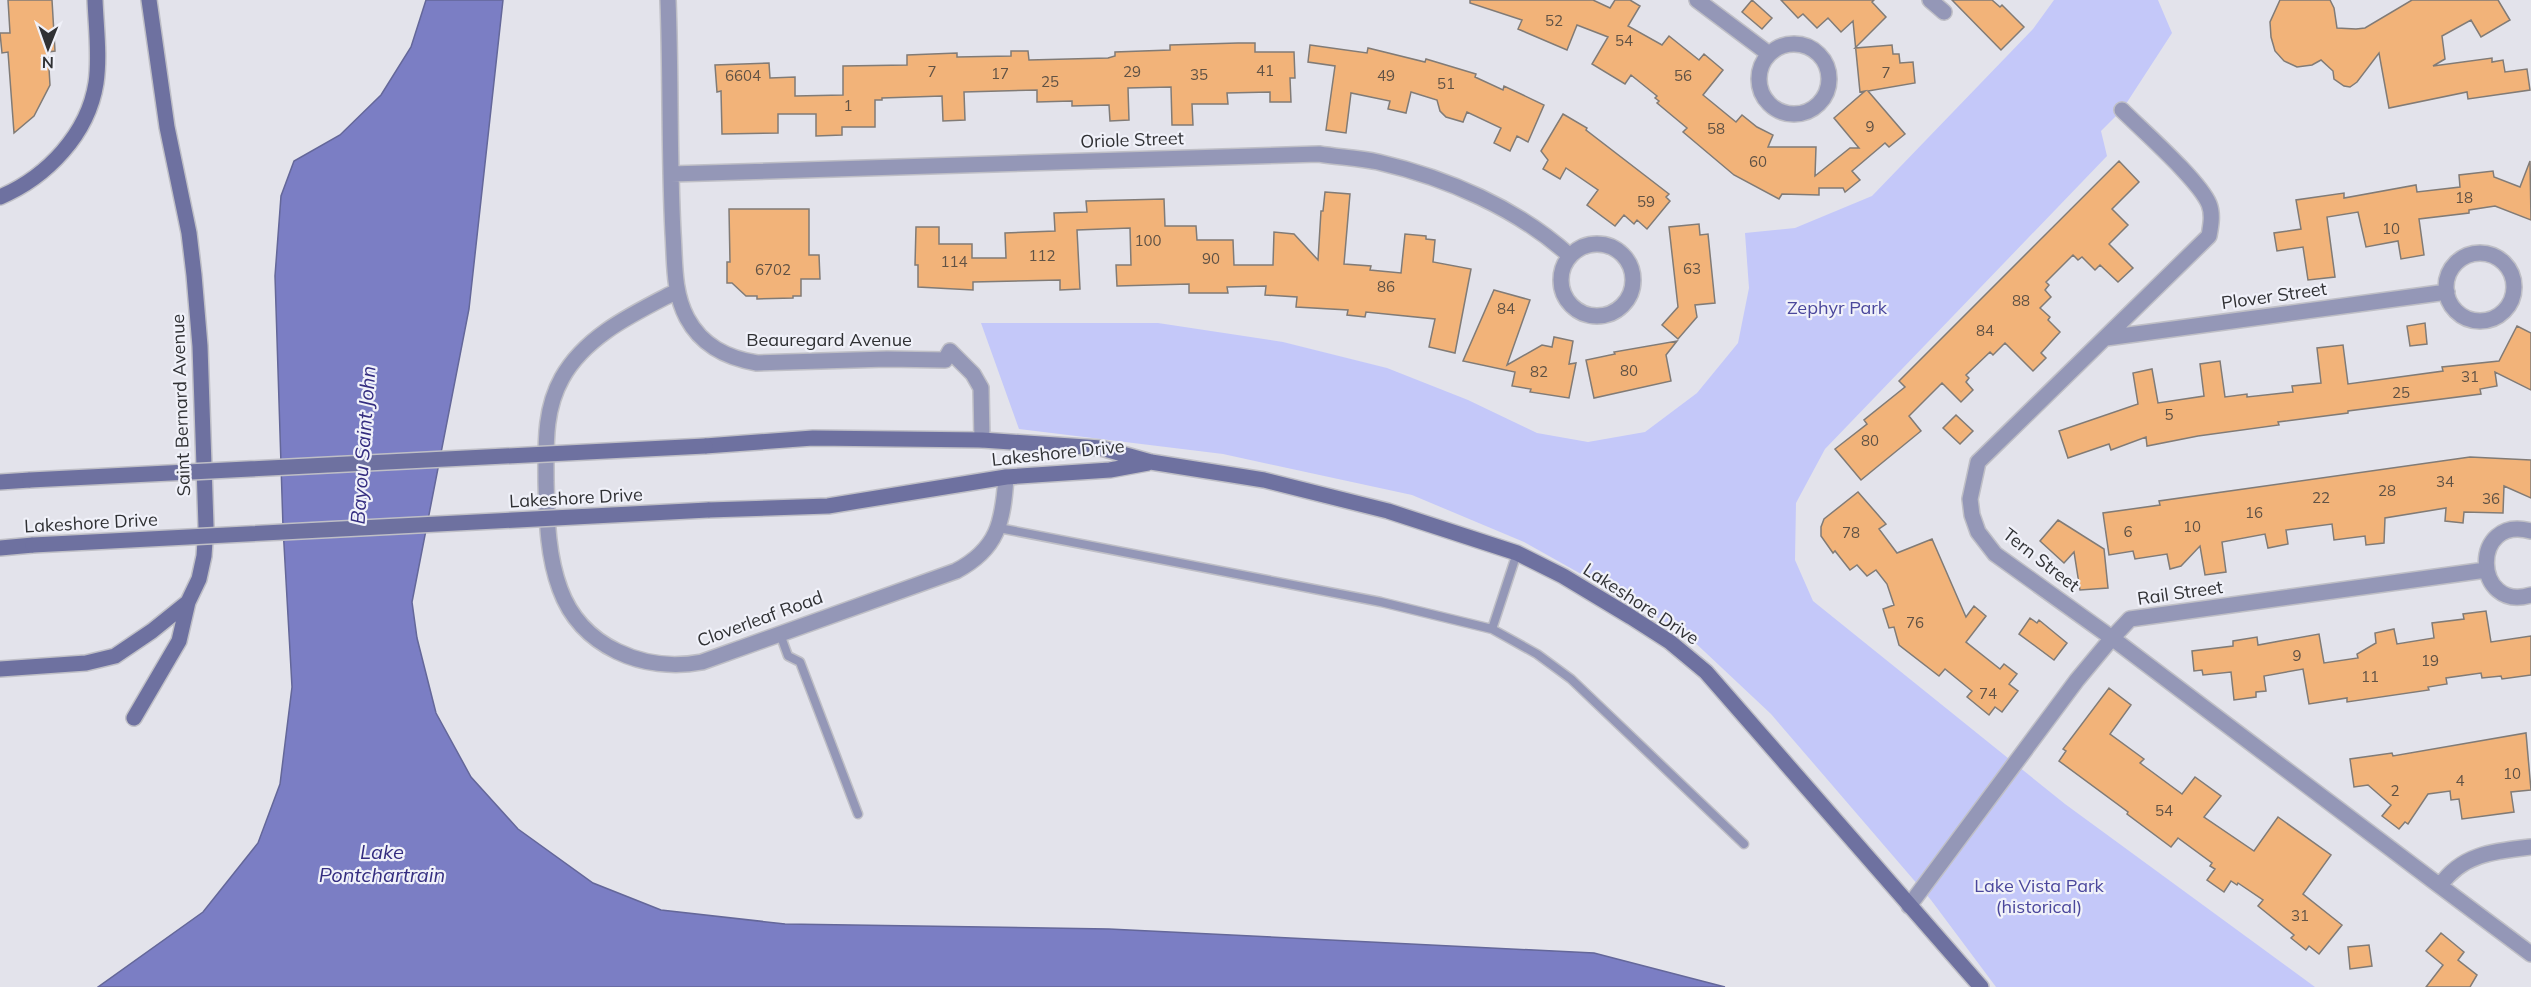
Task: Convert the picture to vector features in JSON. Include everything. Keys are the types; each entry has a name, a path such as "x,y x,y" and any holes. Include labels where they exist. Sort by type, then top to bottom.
{"street":[{"path":"0,197 26,185 44,170 78,131 89,112 94,95 97,48 95,0"},
{"name":"Saint Bernard Avenue","path":"0,669 86,663 115,656 152,631 188,602 199,579 204,556 206,526 200,346 189,233 167,127 149,0"},
{"name":"Beauregard Avenue","path":"668,0 671,174 677,291 687,319 711,346 736,360 776,363 887,359 945,360 950,351 973,374 981,388 982,440"},
{"path":"1696,0 1769,54"},
{"path":"1930,0 1944,12"},
{"path":"1790,44 1802,45 1812,49 1827,67 1828,90 1814,109 1803,114 1791,115 1770,106 1763,97 1758,74 1769,54 1779,47 1790,44"},
{"name":"Tern Street","path":"2122,110 2198,187 2209,204 2212,219 2209,236 1978,462 1970,499 1978,532 1995,554 2112,638 2531,954"},
{"name":"Oriole Street","path":"671,174 1318,154 1376,162 1422,174 1460,189 1513,215 1539,231 1570,256"},
{"path":"1600,244 1621,253 1632,272 1630,295 1624,304 1615,311 1593,316 1572,307 1561,288 1563,266 1570,256 1578,249 1600,244"},
{"path":"2474,254 2485,254 2496,258 2509,269 2513,280 2512,297 2507,307 2488,320 2470,319 2460,314 2451,305 2447,292 2448,276 2454,266 2463,258 2474,254"},
{"name":"Cloverleaf Road","path":"677,291 626,317 580,353 562,378 553,398 546,436 546,500 549,542 555,572 565,601 587,630 603,644 639,661 675,666 702,662 956,572 985,552 999,528 1005,503 1006,477"},
{"name":"Plover Street","path":"2106,338 2447,292"},
{"name":"Lakeshore Drive","path":"0,482 705,446 813,438 982,440 1101,448 1151,462 1264,480 1388,511 1517,553 1563,576 1670,642 1706,672 1981,987"},
{"name":"Lakeshore Drive","path":"0,548 33,544 828,506 1006,477 1110,470 1151,462"},
{"path":"2531,531 2512,530 2496,538 2487,553 2486,570 2494,586 2503,593 2519,597 2531,595"},
{"name":"Rail Street","path":"1909,906 2077,680 2130,619 2486,570"},
{"path":"134,718 179,641 188,602"},
{"path":"2440,886 2449,872 2479,855 2531,847"}],"lane":[{"path":"999,528 1381,602 1492,629 1538,654 1571,679 1744,844"},
{"path":"1492,629 1517,553"},
{"path":"780,634 788,656 800,662 858,814"}],"green space":[{"name":"Lake Vista Park (historical)","path":"2054,0 2158,0 2172,33 2122,110 2101,131 2107,156 1825,449 1796,503 1795,560 1813,601 2065,804 2315,987 1996,987 1931,900 1771,714 1688,636 1524,542 1412,495 1223,454 1019,429 981,323 1158,323 1283,342 1387,368 1468,400 1537,433 1588,442 1645,432 1697,393 1738,343 1749,288 1745,233 1795,228 1872,196 2033,29"}],"water":[{"name":"Lake Pontchartrain","path":"426,0 503,0 469,309 412,602 417,638 436,713 471,777 518,829 593,883 661,910 785,924 1109,929 1594,953 1725,987 98,987 203,912 258,843 280,784 292,687 283,527 275,276 281,196 294,161 340,135 381,95 411,47"}],"building":[{"path":"8,0 52,0 55,51 48,52 50,85 34,116 14,133 8,52 2,53 0,33 10,33"},
{"path":"1470,0 1593,0 1610,8 1615,0 1630,0 1640,6 1628,26 1662,45 1669,36 1699,60 1704,54 1723,70 1703,95 1736,122 1742,115 1757,127 1773,135 1768,147 1816,147 1815,176 1850,148 1859,148 1834,118 1865,91 1860,92 1856,48 1892,45 1893,54 1899,54 1900,63 1913,62 1915,83 1868,91 1905,134 1889,147 1885,143 1852,171 1860,180 1845,192 1843,188 1819,188 1819,195 1782,194 1779,199 1734,175 1683,132 1687,128 1657,103 1659,101 1655,98 1657,96 1631,75 1625,84 1592,64 1608,37 1577,25 1567,50 1518,29 1522,20 1470,3"},
{"path":"1752,0 1772,18 1762,29 1742,12"},
{"path":"1781,0 1874,0 1872,2 1886,17 1856,47 1853,21 1841,32 1828,18 1817,28 1803,14 1798,18"},
{"path":"1952,0 1992,0 2000,7 2002,5 2024,27 2001,50"},
{"path":"2280,0 2330,0 2334,8 2337,28 2356,29 2365,28 2412,0 2498,0 2510,20 2481,37 2471,20 2442,36 2445,59 2433,66 2492,58 2492,62 2503,60 2505,72 2527,69 2530,90 2468,99 2467,92 2389,108 2379,53 2357,82 2350,87 2334,79 2333,71 2321,60 2312,65 2297,67 2284,61 2275,51 2270,22"},
{"path":"1255,43 1255,52 1294,52 1295,78 1290,78 1291,102 1270,102 1270,92 1227,93 1228,104 1192,104 1193,125 1172,125 1171,87 1128,88 1129,120 1110,121 1109,105 1072,106 1072,101 1037,102 1037,90 964,92 965,120 943,121 942,96 882,98 882,100 875,100 875,127 842,127 842,135 816,136 816,114 778,114 778,133 722,134 721,91 717,92 715,65 769,63 770,78 795,77 795,96 843,95 843,66 907,65 907,55 957,53 957,57 1011,56 1011,51 1028,51 1029,60 1108,58 1115,56 1115,52 1170,50 1170,45"},
{"path":"1310,45 1367,53 1368,48 1425,62 1426,59 1476,74 1475,77 1503,90 1504,86 1544,105 1528,142 1517,136 1510,151 1494,143 1501,128 1467,112 1463,122 1446,117 1440,111 1437,100 1411,92 1406,113 1388,109 1390,101 1351,93 1346,133 1326,130 1335,66 1308,62"},
{"path":"1563,114 1587,128 1586,130 1669,194 1666,197 1670,201 1647,229 1637,220 1634,224 1624,215 1615,226 1587,205 1598,190 1566,168 1560,179 1543,169 1548,160 1541,151"},
{"path":"2119,161 2139,182 2112,209 2128,225 2109,244 2133,268 2118,282 2100,265 2095,270 2082,257 2078,260 2073,255 2046,282 2049,285 2045,290 2051,297 2040,308 2050,317 2048,320 2060,332 2041,353 2046,358 2033,371 2005,343 1993,355 1990,352 1966,375 1969,378 1966,382 1973,390 1961,402 1942,383 1909,416 1921,431 1861,480 1835,449 1867,424 1864,420 1905,387 1899,381"},
{"path":"2530,161 2531,220 2495,206 2469,210 2469,213 2419,219 2424,255 2401,259 2398,241 2366,247 2358,212 2327,217 2335,277 2308,280 2303,247 2277,251 2274,233 2301,229 2296,200 2344,193 2344,198 2416,185 2417,192 2460,187 2459,175 2493,171 2494,177 2520,187"},
{"path":"1325,192 1350,194 1344,264 1371,266 1370,270 1401,273 1405,234 1426,236 1426,239 1435,240 1433,262 1471,269 1455,353 1429,347 1435,319 1366,312 1365,317 1347,315 1348,310 1296,307 1297,297 1265,295 1266,286 1227,287 1228,293 1189,293 1189,284 1117,286 1116,265 1131,265 1130,228 1077,230 1080,289 1060,290 1060,280 973,282 973,290 918,287 918,265 915,265 916,227 939,227 939,244 972,244 972,258 1006,258 1005,233 1055,231 1054,213 1087,212 1086,201 1164,199 1165,226 1196,226 1197,240 1233,240 1234,265 1273,265 1274,232 1294,234 1318,260 1321,211 1323,211"},
{"path":"729,209 809,209 809,255 819,255 820,279 801,279 801,296 793,296 793,298 757,299 757,296 746,296 732,283 727,283 727,262 730,262"},
{"path":"1699,224 1700,235 1708,234 1715,303 1695,305 1697,317 1678,339 1662,325 1678,307 1669,227"},
{"path":"1494,290 1530,300 1507,365 1542,345 1552,347 1554,337 1573,341 1569,364 1576,363 1569,398 1530,392 1531,389 1512,386 1515,372 1463,361"},
{"path":"2425,323 2427,344 2410,346 2407,326"},
{"path":"2517,326 2531,333 2531,390 2495,372 2497,386 2480,389 2481,394 2348,411 2348,413 2278,422 2279,425 2198,436 2147,446 2146,437 2111,450 2109,444 2068,458 2059,431 2138,404 2133,373 2152,369 2158,403 2204,396 2200,364 2220,361 2225,397 2293,392 2292,386 2321,383 2317,348 2343,345 2348,384 2443,371 2442,367 2499,361"},
{"path":"1677,341 1666,355 1671,381 1594,398 1586,360 1615,354 1614,352"},
{"path":"1956,415 1973,431 1960,444 1943,428"},
{"path":"2470,457 2531,460 2531,498 2504,486 2503,513 2464,512 2463,523 2445,521 2446,508 2385,518 2384,543 2366,545 2365,536 2334,540 2332,524 2286,530 2288,544 2268,548 2265,534 2222,542 2226,572 2205,575 2200,546 2181,566 2170,569 2167,554 2135,559 2133,551 2109,555 2103,513 2160,505 2159,501"},
{"path":"1858,492 1886,524 1879,529 1897,553 1932,539 1966,617 1974,606 1986,616 1966,642 2000,669 2004,664 2017,674 2009,684 2018,691 2002,712 1995,707 1989,715 1967,697 1972,691 1945,669 1939,676 1899,645 1894,627 1889,628 1883,609 1894,605 1887,584 1876,570 1867,576 1857,565 1850,570 1835,551 1833,553 1821,536 1824,519"},
{"path":"2058,520 2104,549 2108,588 2080,590 2074,552 2064,563 2040,541"},
{"path":"2486,611 2491,642 2531,636 2531,675 2502,679 2501,676 2482,678 2481,673 2446,678 2447,684 2428,687 2429,690 2347,702 2347,698 2309,704 2303,669 2264,676 2266,691 2256,692 2256,697 2234,700 2231,672 2203,675 2202,670 2194,671 2192,651 2233,646 2233,641 2257,637 2258,645 2319,634 2324,663 2358,658 2357,654 2376,643 2375,633 2394,629 2397,644 2434,638 2432,623 2464,619 2463,614"},
{"path":"2030,618 2037,623 2039,620 2067,643 2054,660 2019,634"},
{"path":"2109,688 2131,705 2110,734 2144,759 2140,763 2182,794 2195,777 2221,796 2204,817 2254,851 2278,817 2331,855 2303,894 2342,925 2319,954 2309,946 2306,950 2291,938 2294,935 2258,906 2263,900 2238,883 2237,885 2231,881 2224,892 2207,880 2215,869 2210,866 2212,863 2178,838 2171,847 2059,761 2066,751 2063,749"},
{"path":"2526,733 2531,790 2511,792 2514,812 2462,819 2459,799 2451,800 2450,791 2428,794 2408,824 2405,822 2399,829 2382,816 2391,805 2368,785 2354,787 2350,759 2392,753 2393,756"},
{"path":"2441,933 2464,952 2458,960 2477,975 2470,987 2426,987 2443,965 2426,951"},
{"path":"2369,945 2372,966 2350,969 2348,947"}],"park label":[{"name":"Zephyr Park","path":"1837,308"}],"water label":[{"name":"Bayou Saint John","path":"363,445"}]}
